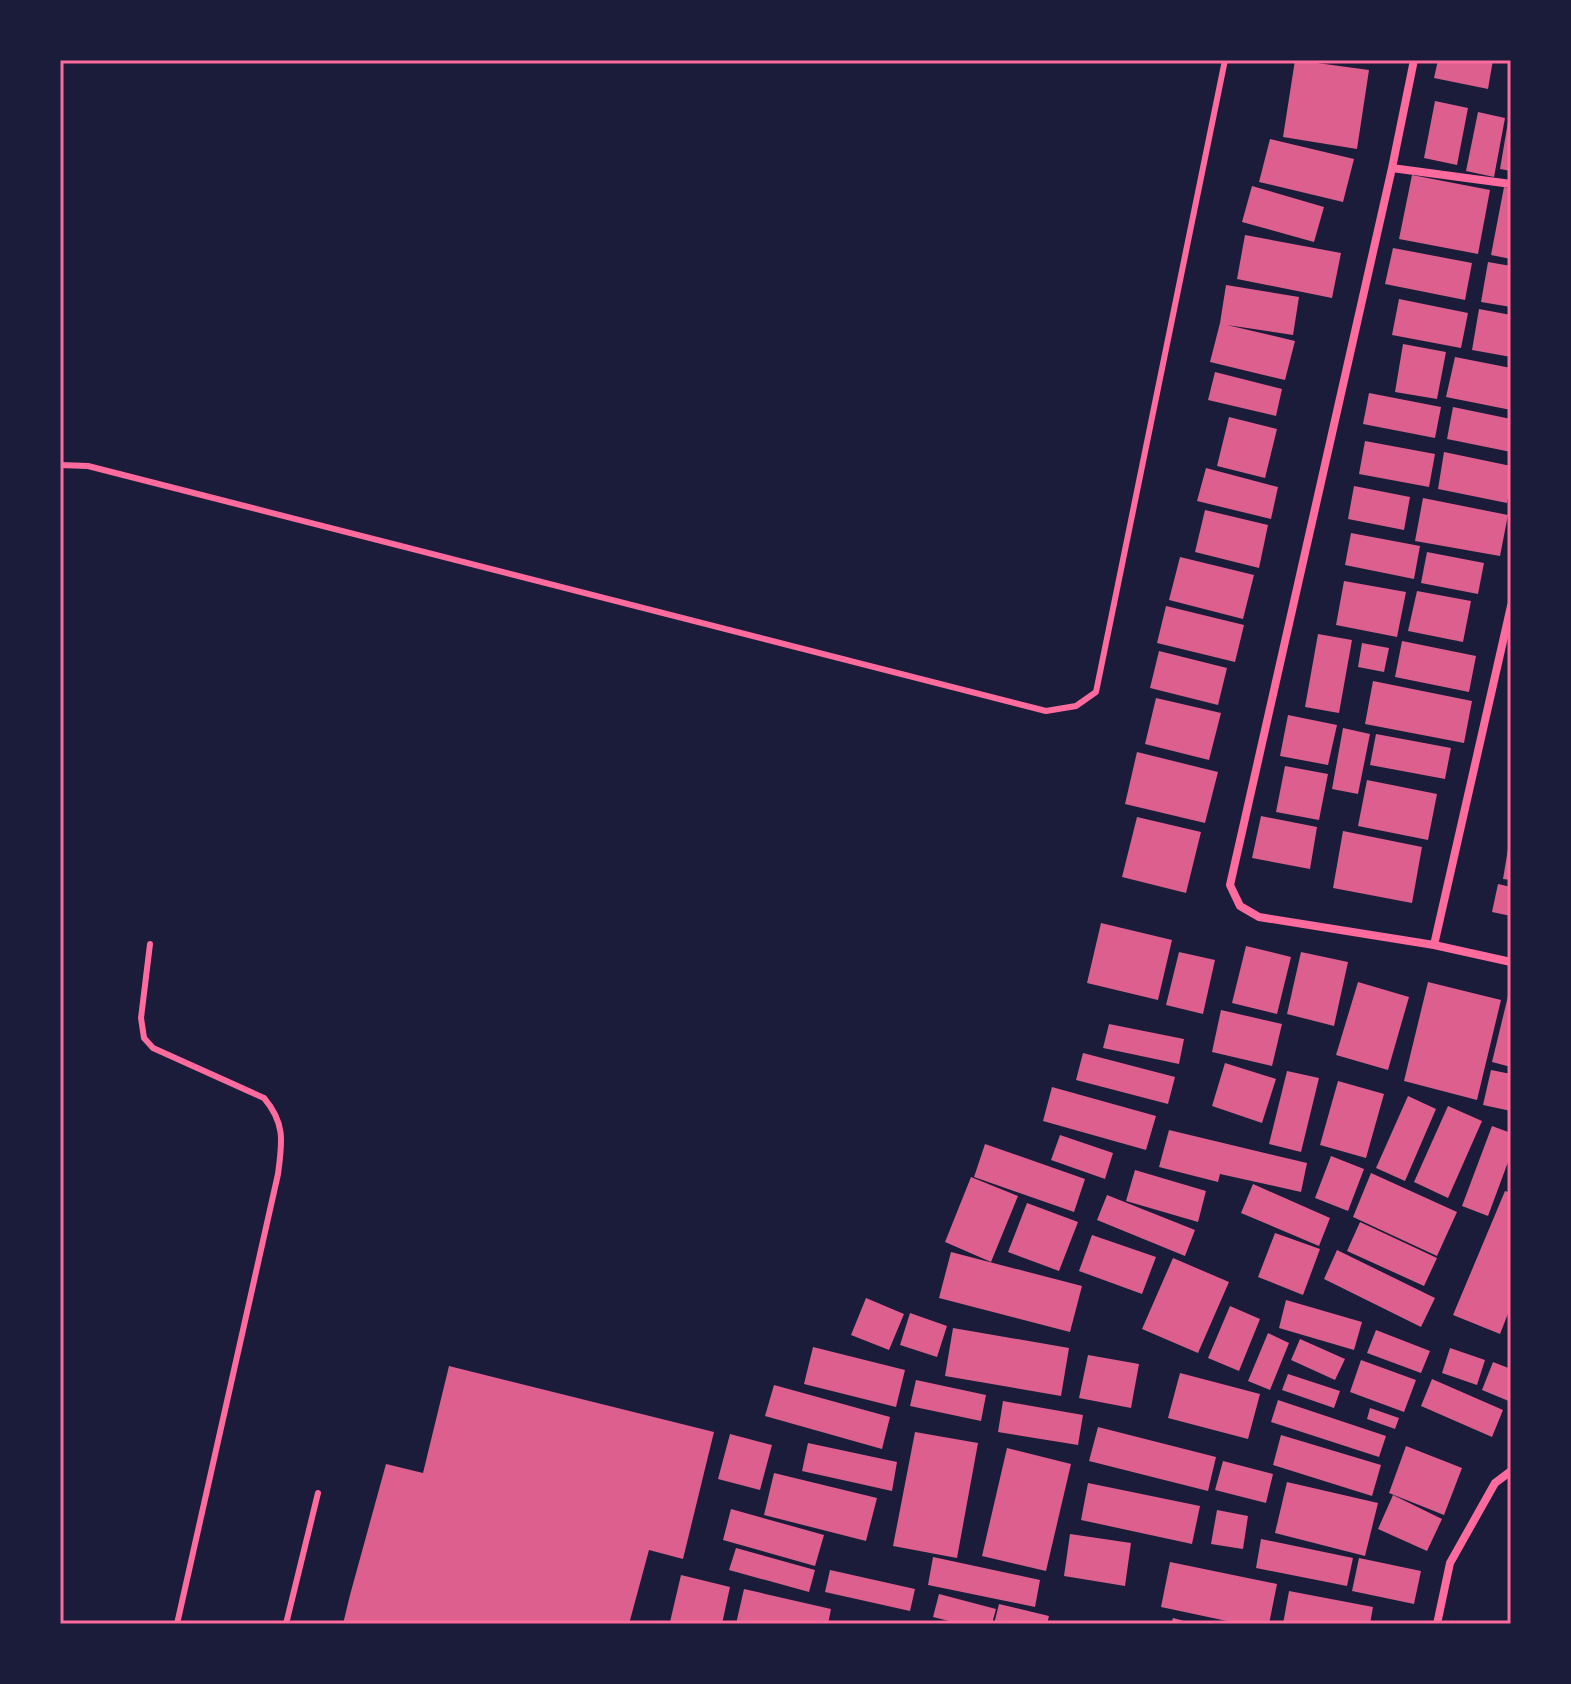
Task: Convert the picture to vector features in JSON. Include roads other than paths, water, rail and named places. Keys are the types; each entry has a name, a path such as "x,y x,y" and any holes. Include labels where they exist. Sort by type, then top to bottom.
{"street":[{"path":"1414,60 1230,885 1240,906 1259,917 1434,945 1511,962"},
{"path":"1392,168 1511,184"},
{"path":"1434,945 1511,606"},
{"path":"1437,1624 1450,1563 1495,1483 1511,1471"}],"lane":[{"path":"60,465 88,466 1046,711 1076,706 1096,692 1225,60"},
{"path":"150,944 141,1018 144,1038 153,1048 264,1098 279,1120 282,1142 278,1174 177,1624"},
{"path":"286,1624 318,1493"}]}
